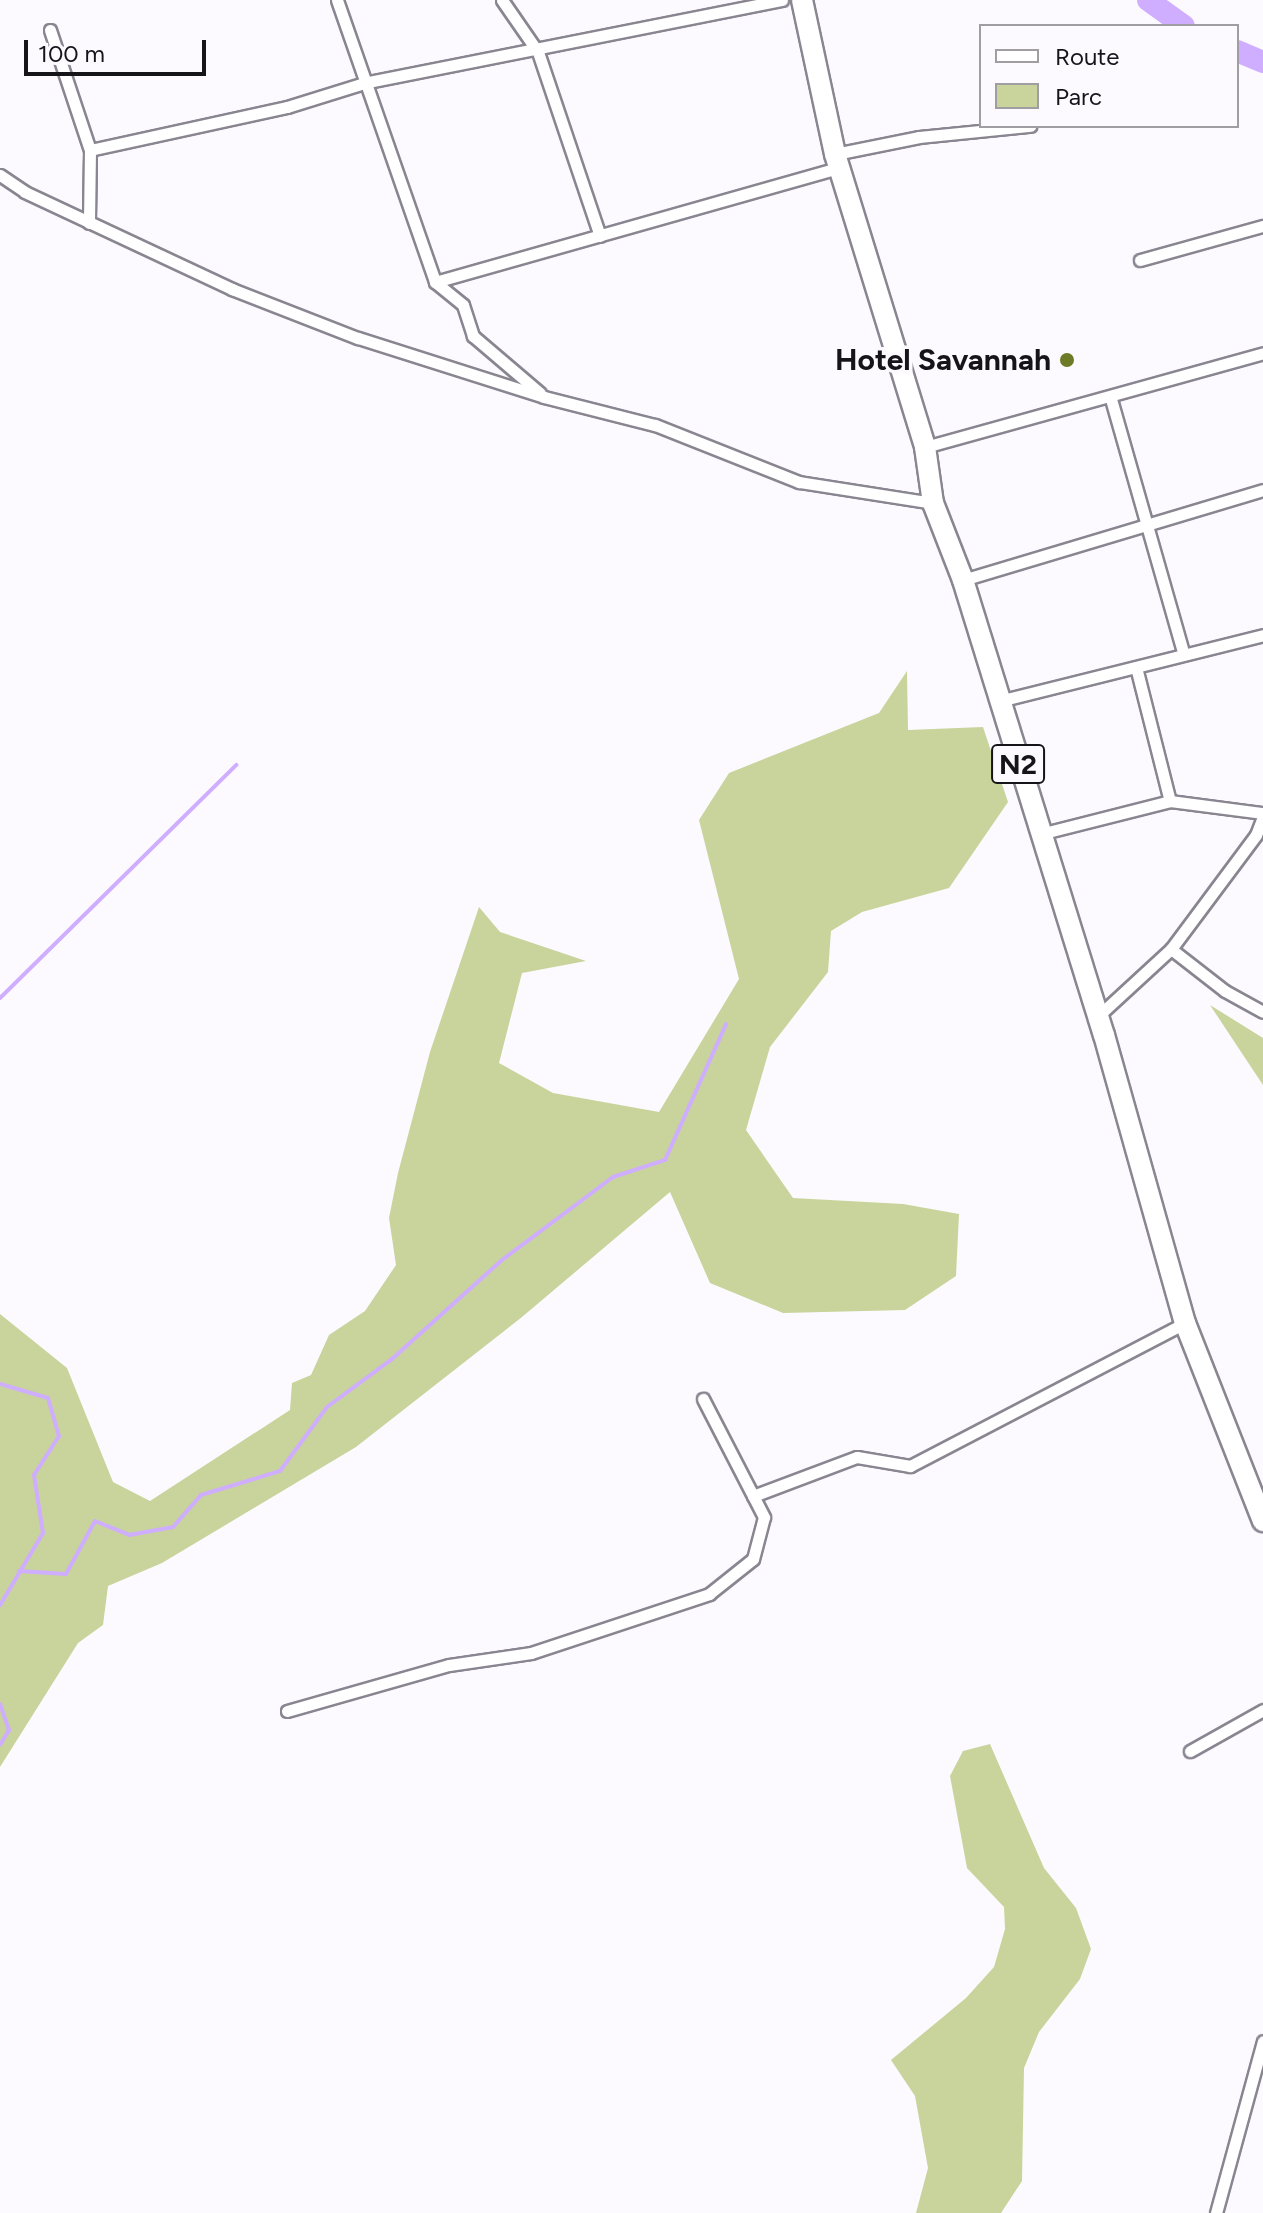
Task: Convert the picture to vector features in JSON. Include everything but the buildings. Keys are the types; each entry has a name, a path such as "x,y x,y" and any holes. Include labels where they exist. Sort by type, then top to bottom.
{"highway":[{"name":"N2","path":"802,0 837,161 925,447 933,503 963,580 1097,1017 1185,1323 1261,1509"}],"street":[{"path":"337,0 435,282 463,305 473,336 544,397"},
{"path":"502,0 538,52 600,236"},
{"path":"90,150 287,107 368,82 538,52 782,0"},
{"path":"50,30 90,150 89,223"},
{"path":"435,282 600,236 919,137 1010,128"},
{"path":"0,175 89,223 232,289 358,338 544,397 655,425 799,482 933,503"},
{"path":"1140,260 1263,226"},
{"path":"925,447 1111,399 1263,353"},
{"path":"1111,399 1183,652"},
{"path":"963,580 1263,490"},
{"path":"999,702 1183,652 1263,635"},
{"path":"1136,667 1170,801"},
{"path":"1040,834 1170,801 1263,815 1259,835 1171,949 1097,1017"},
{"path":"1171,949 1225,991 1263,1012"},
{"path":"753,1496 857,1457 910,1466 1185,1323"},
{"path":"287,1711 449,1665 531,1653 709,1594 753,1559 764,1517 703,1399"},
{"path":"1190,1751 1263,1710"},
{"path":"1216,2213 1263,2041"}],"green space":[{"path":"907,671 908,730 983,727 1008,802 949,888 862,912 831,931 828,972 770,1047 746,1130 793,1198 903,1204 959,1214 956,1276 905,1310 783,1313 710,1283 670,1192 522,1317 356,1447 162,1563 108,1586 103,1625 78,1643 0,1767 0,1314 67,1368 113,1482 150,1501 290,1410 292,1383 311,1375 329,1335 365,1311 396,1265 389,1218 398,1173 430,1052 479,907 500,932 586,961 522,973 499,1063 553,1093 659,1112 739,979 699,820 729,773 879,713"},
{"path":"1210,1005 1263,1038 1263,1085"},
{"path":"990,1744 1044,1868 1076,1908 1091,1949 1080,1979 1039,2032 1024,2068 1022,2181 1001,2213 916,2213 928,2168 915,2096 891,2060 966,1998 994,1967 1005,1929 1004,1907 967,1868 950,1776 963,1751"}],"waterway":[{"path":"1148,0 1181,24"},
{"path":"1239,52 1263,62"},
{"path":"0,998 236,765"},
{"path":"19,1571 66,1574 95,1521 129,1535 173,1527 201,1495 280,1471 327,1407 392,1359 502,1260 613,1177 665,1160 726,1024"},
{"path":"0,1384 48,1398 59,1436 34,1475 43,1533 0,1605"},
{"path":"0,1704 9,1730 0,1745"}],"place":[{"name":"Hotel Savannah","path":"1067,360"}]}
